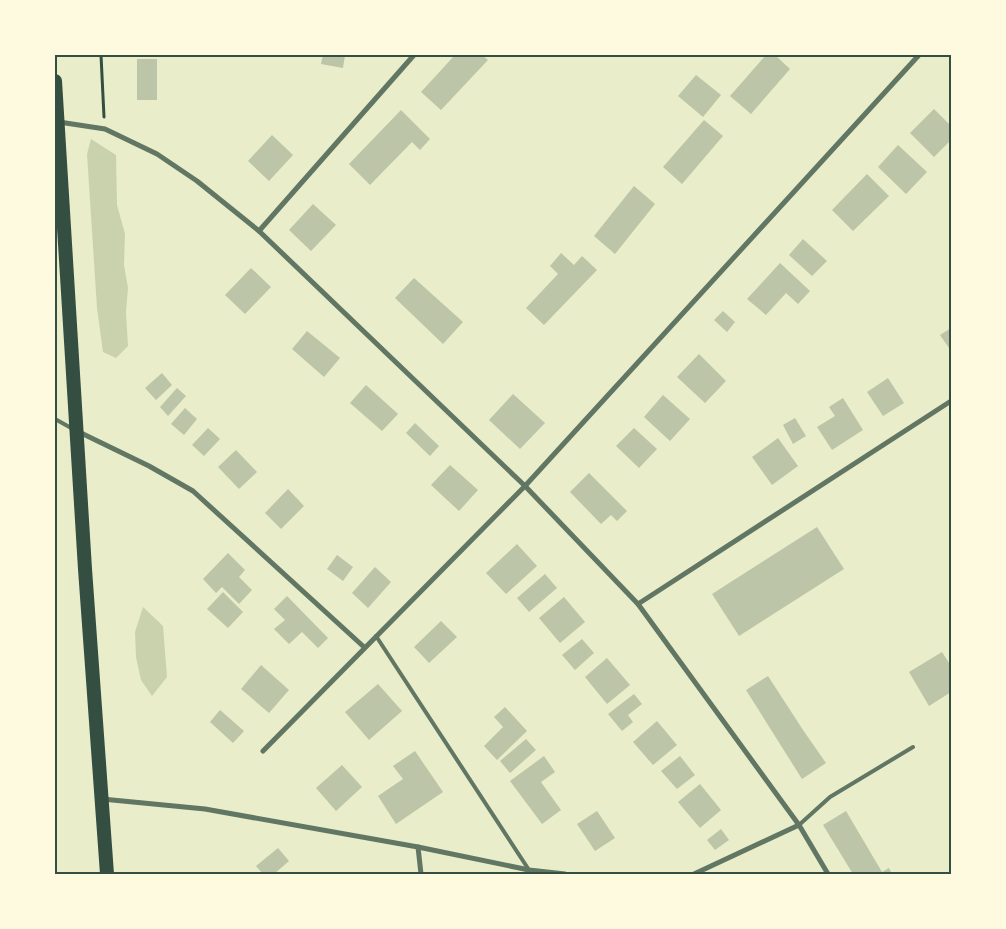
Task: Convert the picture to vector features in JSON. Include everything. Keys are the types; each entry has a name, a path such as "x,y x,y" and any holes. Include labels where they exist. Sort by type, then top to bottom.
{"highway":[{"path":"55,81 85,569 107,874"}],"street":[{"path":"259,231 414,55"},
{"path":"263,751 525,486 919,55"},
{"path":"57,122 105,129 157,154 197,181 259,231 525,486 638,604 799,825 828,874"},
{"path":"638,604 951,402"},
{"path":"77,431 150,466 193,491 364,647"},
{"path":"102,799 205,809 418,846 529,870 565,874"},
{"path":"694,874 799,825"},
{"path":"418,846 421,874"}],"lane":[{"path":"55,419 77,431"},
{"path":"376,636 529,870"},
{"path":"799,825 830,797 913,747"}],"path":[{"path":"101,55 105,129"}],"green space":[{"path":"91,139 116,155 117,205 125,234 124,265 128,288 126,312 128,346 116,358 103,352 97,308 87,154"},
{"path":"143,607 163,626 167,677 152,696 141,680 136,657 135,632"}],"building":[{"path":"323,55 345,55 343,68 321,64"},
{"path":"455,55 482,55 488,60 441,110 421,92"},
{"path":"766,55 775,55 790,69 751,114 730,96"},
{"path":"137,59 157,59 157,100 137,100"},
{"path":"696,75 721,95 703,117 678,96"},
{"path":"934,109 951,126 951,140 934,157 910,133"},
{"path":"401,110 430,139 420,150 412,142 370,185 349,164"},
{"path":"704,120 723,136 682,184 663,167"},
{"path":"272,135 293,155 269,181 248,161"},
{"path":"898,145 927,172 906,194 878,167"},
{"path":"867,174 889,196 853,231 832,210"},
{"path":"634,186 655,204 615,254 594,236"},
{"path":"313,204 336,225 311,251 289,230"},
{"path":"803,239 827,261 812,276 789,255"},
{"path":"561,253 574,265 582,256 597,270 544,325 526,308 558,274 550,266"},
{"path":"780,263 810,291 798,304 786,293 766,315 747,299"},
{"path":"251,268 271,287 245,314 225,295"},
{"path":"414,278 463,322 443,344 395,298"},
{"path":"723,311 735,322 727,332 714,320"},
{"path":"951,328 951,351 940,335"},
{"path":"307,331 340,358 324,377 292,349"},
{"path":"699,354 726,381 705,403 677,377"},
{"path":"162,373 172,385 156,400 145,388"},
{"path":"888,378 904,403 883,416 867,392"},
{"path":"366,385 398,414 382,431 350,403"},
{"path":"177,388 186,396 168,416 160,407"},
{"path":"513,394 545,423 520,449 489,420"},
{"path":"663,395 690,419 670,441 644,417"},
{"path":"843,398 863,430 832,450 817,427 835,416 829,407"},
{"path":"185,408 197,419 184,435 171,424"},
{"path":"795,418 806,436 793,444 783,425"},
{"path":"415,423 439,446 430,456 406,433"},
{"path":"208,428 220,439 204,456 192,445"},
{"path":"634,428 657,449 639,468 616,446"},
{"path":"778,438 798,466 772,485 752,457"},
{"path":"236,450 257,472 239,489 218,467"},
{"path":"450,465 478,490 459,511 431,485"},
{"path":"589,473 627,511 617,521 611,515 601,524 570,492"},
{"path":"288,489 304,506 281,529 265,513"},
{"path":"817,527 844,569 739,636 712,594"},
{"path":"517,544 537,566 506,594 486,573"},
{"path":"228,553 245,570 239,577 252,590 239,604 222,587 216,593 203,579"},
{"path":"337,555 353,567 343,581 327,569"},
{"path":"375,567 391,582 368,608 352,593"},
{"path":"545,574 557,588 529,612 517,598"},
{"path":"223,592 243,612 228,628 207,609"},
{"path":"287,596 328,638 318,648 302,632 289,644 274,629 285,620 274,609"},
{"path":"564,597 585,622 560,643 539,618"},
{"path":"441,621 457,637 429,663 414,647"},
{"path":"582,639 594,653 575,670 562,655"},
{"path":"942,652 951,666 951,692 929,706 909,672"},
{"path":"607,658 630,685 607,704 585,677"},
{"path":"261,665 289,690 269,713 241,689"},
{"path":"768,676 826,763 802,779 746,690"},
{"path":"378,684 402,711 369,740 345,712"},
{"path":"634,694 642,704 628,715 633,722 622,731 608,714"},
{"path":"505,707 527,731 497,760 484,746 503,727 494,717"},
{"path":"220,710 244,731 233,743 210,722"},
{"path":"657,721 677,745 653,765 633,742"},
{"path":"526,739 536,750 510,773 500,761"},
{"path":"415,751 443,792 396,824 378,796 403,779 393,766"},
{"path":"544,756 555,772 541,782 561,810 542,824 510,781"},
{"path":"680,756 695,775 677,789 661,771"},
{"path":"342,765 362,787 336,811 316,788"},
{"path":"700,784 721,810 700,828 678,802"},
{"path":"597,811 615,838 595,851 577,824"},
{"path":"846,811 882,872 889,868 892,874 853,874 823,825"},
{"path":"721,829 729,840 715,850 707,840"},
{"path":"278,848 289,861 274,874 263,874 256,866"}]}
